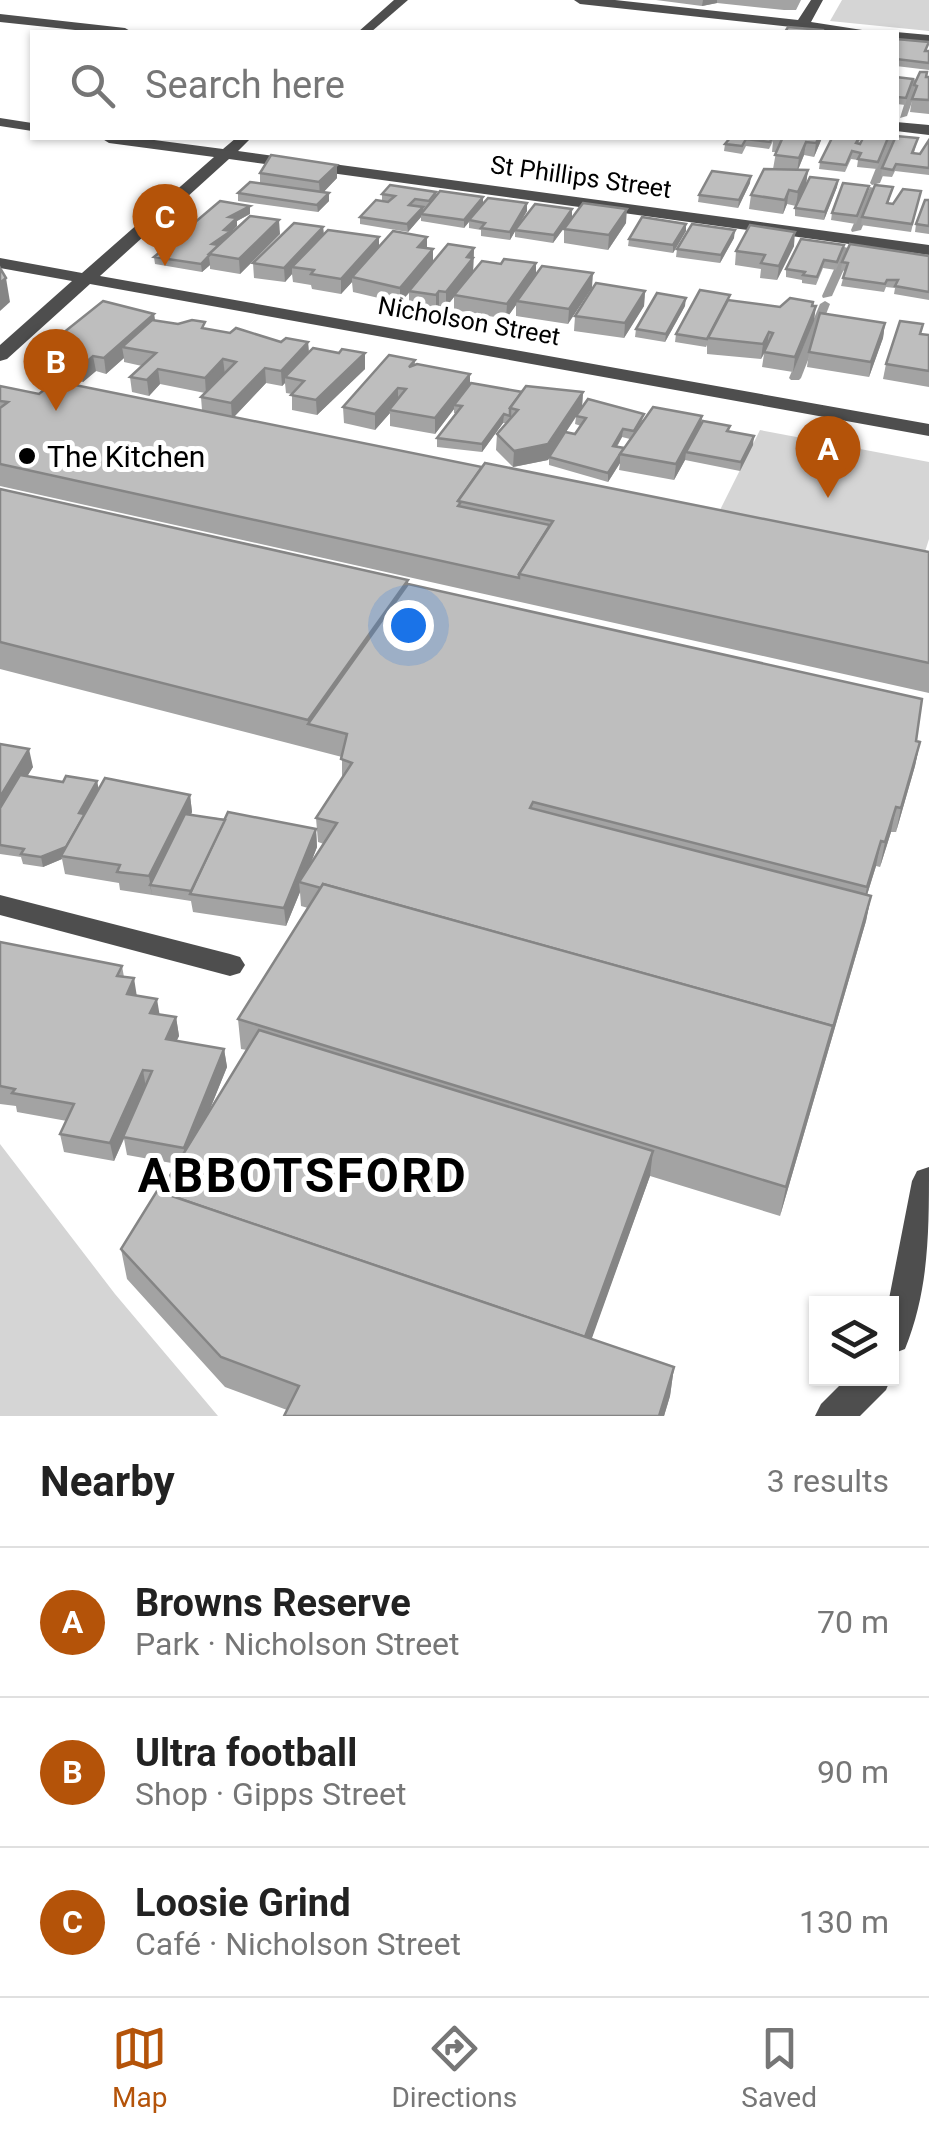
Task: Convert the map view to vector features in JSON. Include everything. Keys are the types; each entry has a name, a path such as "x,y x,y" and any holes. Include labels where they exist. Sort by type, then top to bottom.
{"street":[{"path":"366,30 402,0"},
{"path":"580,0 849,30"},
{"path":"802,25 817,0"},
{"path":"0,18 106,30"},
{"path":"899,36 929,39"},
{"path":"0,122 30,127"},
{"path":"899,126 929,130"},
{"name":"St Phillips Street","path":"124,140 929,250"},
{"path":"0,355 242,140"},
{"name":"Nicholson Street","path":"0,263 929,430"},
{"path":"0,904 230,965"},
{"path":"899,1320 929,1181"},
{"path":"834,1416 865,1386"}],"shaded area":[{"path":"842,0 929,0 929,31 830,21"},
{"path":"760,430 929,462 929,539 920,568 712,526"},
{"path":"0,1144 115,1294 218,1416 0,1416"}],"building":[{"path":"899,39 929,42 925,51 929,51 929,63 899,59"},
{"path":"920,72 927,72 929,77 929,100 912,99"},
{"path":"899,77 913,79 906,98 899,97"},
{"path":"899,136 918,138 912,153 920,154 929,140 929,168 896,164 893,170 882,168"},
{"path":"728,140 745,140 742,146 725,144"},
{"path":"782,140 818,140 806,142 799,158 775,155"},
{"path":"831,140 858,140 856,143 860,144 862,140 887,140 878,162 858,159 861,153 852,151 846,165 820,162"},
{"path":"271,155 337,165 319,182 260,173"},
{"path":"764,169 808,170 798,192 789,190 785,200 751,195"},
{"path":"712,171 751,176 739,200 699,195"},
{"path":"810,177 838,180 825,212 795,208"},
{"path":"250,182 329,193 317,205 238,193"},
{"path":"843,183 869,186 857,216 832,213"},
{"path":"390,185 436,192 429,201 415,199 409,205 423,207 407,224 360,217 376,200 388,202 395,196 382,194"},
{"path":"875,185 893,187 887,203 893,204 903,189 921,191 912,224 862,217"},
{"path":"440,191 483,197 464,220 421,214"},
{"path":"488,198 527,203 510,232 481,228 485,223 469,220"},
{"path":"925,200 929,200 929,226 916,224"},
{"path":"220,201 250,206 229,217 237,218 224,230 231,231 212,244 219,245 201,264 154,257"},
{"path":"583,203 627,209 609,235 564,229"},
{"path":"535,204 572,209 554,235 515,230"},
{"path":"250,216 279,220 239,259 209,254"},
{"path":"642,217 686,224 673,245 629,239"},
{"path":"294,223 323,227 284,268 253,263"},
{"path":"692,224 735,230 721,255 677,249"},
{"path":"750,225 795,232 779,266 761,263 765,255 736,251"},
{"path":"328,230 379,237 341,279 292,267"},
{"path":"393,231 427,237 418,247 433,249 400,288 352,277"},
{"path":"801,239 844,245 837,262 824,260 817,277 786,269"},
{"path":"448,244 474,248 467,257 473,258 446,292 436,295 409,291"},
{"path":"850,244 929,256 929,292 895,286 898,280 887,280 885,284 843,278 848,263 842,262"},
{"path":"504,259 536,263 507,304 454,295 482,261 501,264"},
{"path":"542,266 593,273 569,309 517,301"},
{"path":"596,283 645,291 625,323 575,316"},
{"path":"700,290 730,295 707,339 676,334"},
{"path":"657,293 686,298 666,334 636,329"},
{"path":"790,298 816,306 795,357 764,352 773,333 769,332 763,344 708,338 728,300 780,307"},
{"path":"103,301 154,314 104,358 93,356 81,367 33,357"},
{"path":"820,313 885,323 871,362 809,352"},
{"path":"152,320 178,324 192,320 205,322 202,328 230,333 236,328 281,342 286,338 308,342 281,371 265,368 231,403 201,397 236,362 223,359 205,378 158,369 147,380 130,377 156,353 122,347"},
{"path":"900,321 923,324 920,334 929,335 929,371 886,364"},
{"path":"313,348 365,353 316,400 291,395 304,381 285,377"},
{"path":"389,355 415,360 409,367 417,364 470,374 435,418 389,410 406,389 398,388 375,414 343,407"},
{"path":"55,381 482,467 458,506 550,525 519,578 0,464 0,408 8,402 0,401 0,386 39,394"},
{"path":"471,383 522,392 510,408 510,416 504,414 482,444 437,438 462,406 454,405"},
{"path":"526,386 583,392 548,444 514,451 497,434 518,410 510,408"},
{"path":"588,399 644,414 634,431 623,429 613,446 624,448 608,473 549,457 565,432 575,434 586,418 576,416"},
{"path":"653,407 702,416 676,464 620,454"},
{"path":"703,421 754,436 741,462 686,452"},
{"path":"485,463 929,552 929,663 519,574 553,521 458,501"},
{"path":"0,489 408,580 308,720 0,642"},
{"path":"408,584 922,699 916,741 920,742 901,808 896,807 885,842 881,841 867,887 533,802 530,808 871,896 832,1031 833,1026 323,884 321,888 299,882 337,823 316,818 352,763 341,759 347,734 308,724"},
{"path":"0,744 29,749 0,797"},
{"path":"20,775 63,782 66,776 97,781 79,813 85,814 66,847 41,857 0,845 0,808"},
{"path":"105,778 190,795 149,876 117,872 120,865 61,856"},
{"path":"228,812 316,829 284,908 190,894"},
{"path":"185,814 225,820 191,891 150,885"},
{"path":"323,884 833,1026 786,1187 238,1019"},
{"path":"0,942 122,966 117,976 134,978 127,994 157,999 150,1013 176,1017 166,1039 224,1049 184,1148 123,1137 152,1071 143,1070 110,1143 60,1134 74,1104 12,1093 15,1089 0,1086"},
{"path":"259,1030 653,1151 585,1337 160,1192"},
{"path":"157,1191 674,1367 659,1416 284,1416 299,1386 221,1357 121,1249"}],"waterway":[{"path":"903,116 915,82"},
{"path":"875,183 892,140"},
{"path":"856,230 873,189"},
{"path":"827,296 848,249"},
{"path":"795,378 825,304"}],"place":[{"name":"Loosie Grind","path":"165,266"},
{"name":"Ultra football","path":"56,411"},
{"name":"The Kitchen","path":"27,456"},
{"name":"Browns Reserve","path":"828,498"}],"district":[{"name":"ABBOTSFORD","path":"303,1175"}]}
